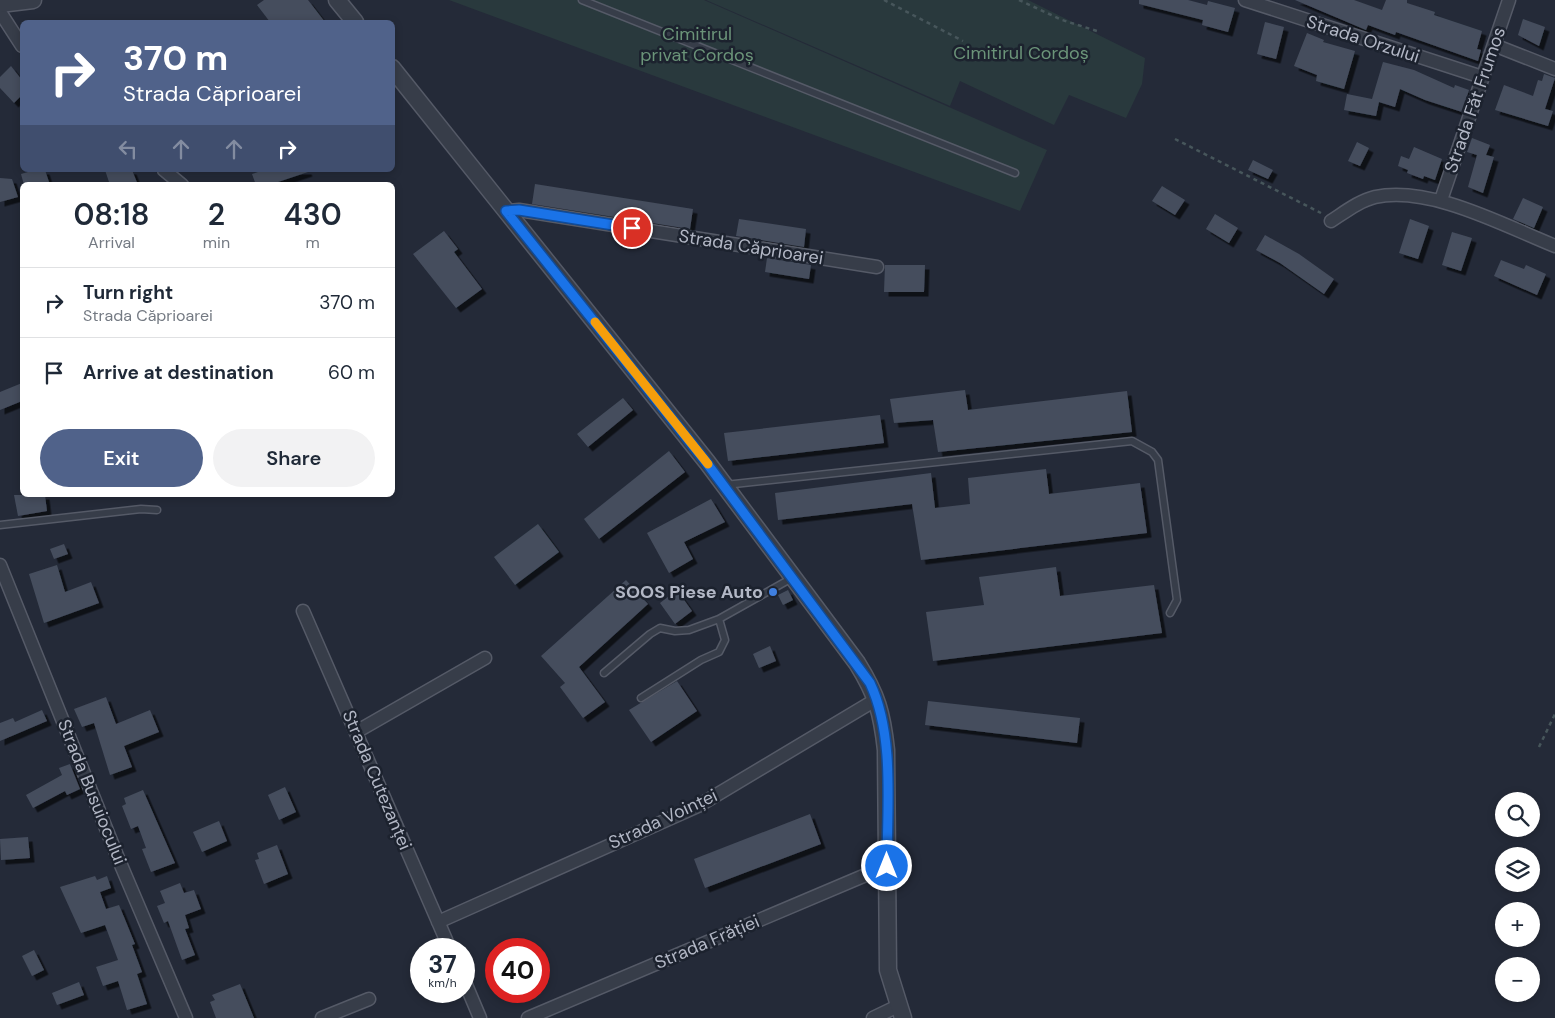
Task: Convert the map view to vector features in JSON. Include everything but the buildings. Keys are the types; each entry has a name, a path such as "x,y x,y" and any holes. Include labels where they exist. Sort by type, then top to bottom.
{"street":[{"path":"0,4 33,0"},
{"path":"337,0 353,20"},
{"name":"Strada Orzului","path":"1244,0 1482,77"},
{"name":"Strada Făt Frumos","path":"1441,200 1509,0"},
{"path":"0,12 20,43"},
{"path":"1494,45 1555,69"},
{"path":"399,87 506,211 724,485 857,663 877,699 882,718 886,750 888,970 900,1012 872,1018"},
{"path":"171,172 179,182"},
{"path":"1331,221 1362,202 1375,197 1400,196 1441,200 1555,246"},
{"name":"Strada Căprioarei","path":"506,211 519,210 877,267"},
{"name":"Strada Busuiocului","path":"0,565 114,848 186,1018"},
{"name":"Strada Cutezanței","path":"303,611 445,938"},
{"path":"356,732 485,658"},
{"name":"Strada Voinței","path":"438,922 698,806 877,699"},
{"name":"Strada Frăției","path":"528,1018 887,866"},
{"path":"322,1018 369,999"},
{"path":"474,1003 480,1018"}],"lane":[{"path":"582,0 1014,173"},
{"path":"724,485 1132,441 1152,452 1158,460 1177,600 1170,613"},
{"path":"0,525 141,509 157,510"},
{"path":"604,673 650,634 660,628 675,631 689,630 719,619 793,578"},
{"path":"641,698 701,660 719,652 725,640 719,619"}],"path":[{"path":"884,0 963,41"},
{"path":"1019,0 1062,20 1097,32"},
{"path":"1175,139 1317,209 1331,221"},
{"path":"1539,747 1555,714"}],"green space":[{"name":"Cimitirul privat Cordoș","path":"449,0 704,0 1047,150 1020,211"},
{"name":"Cimitirul Cordoș","path":"706,0 1028,0 1145,58 1142,84 1126,118 1069,95 1054,125 960,81 950,106"}],"slow traffic":[{"path":"595,322 708,464"}],"place":[{"name":"SOOS Piese Auto","path":"773,592"}],"route":[{"path":"632,228 519,210 506,211 706,462 870,683 882,718 886,750 887,866"}]}
